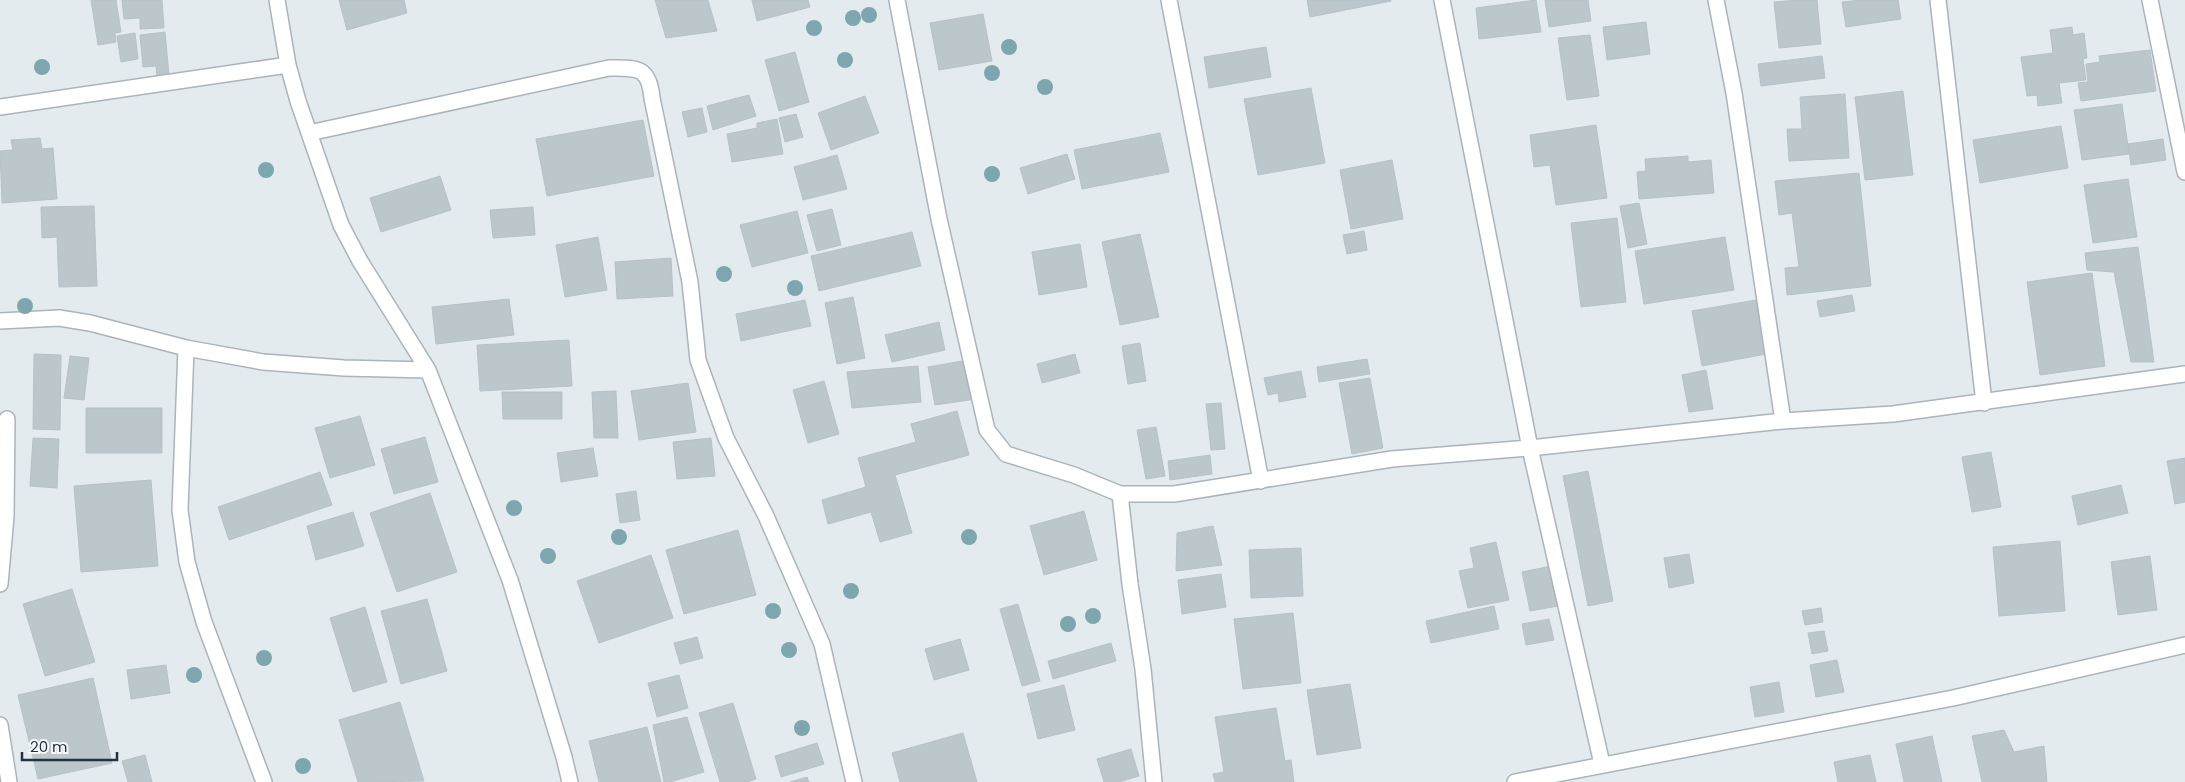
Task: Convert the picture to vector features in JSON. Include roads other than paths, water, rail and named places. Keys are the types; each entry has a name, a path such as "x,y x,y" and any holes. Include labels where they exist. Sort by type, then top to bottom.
{"street":[{"path":"277,0 288,65 341,225 360,261 428,370 510,580 570,782"},
{"path":"897,0 939,219 987,430 1006,454 1074,475 1120,494 1174,494 1392,459 1530,448 1783,421 1893,414 2185,374"},
{"path":"1170,0 1261,481"},
{"path":"1442,0 1530,448 1602,764"},
{"path":"1716,0 1734,93 1783,421"},
{"path":"1938,0 1984,403"},
{"path":"2150,0 2185,172"},
{"path":"0,107 288,65"},
{"path":"309,133 609,68 634,68 647,75 650,82 690,282 698,360 726,438 766,516 822,644 854,782"},
{"path":"0,321 59,318 90,323 186,348 263,362 344,368 428,370"},
{"path":"186,348 180,510 187,562 204,622 264,782"},
{"path":"0,584 6,516 7,419"},
{"path":"1120,494 1130,584 1144,669 1154,782"},
{"path":"1515,782 1953,698 2185,644"},
{"path":"0,725 9,782"}]}
